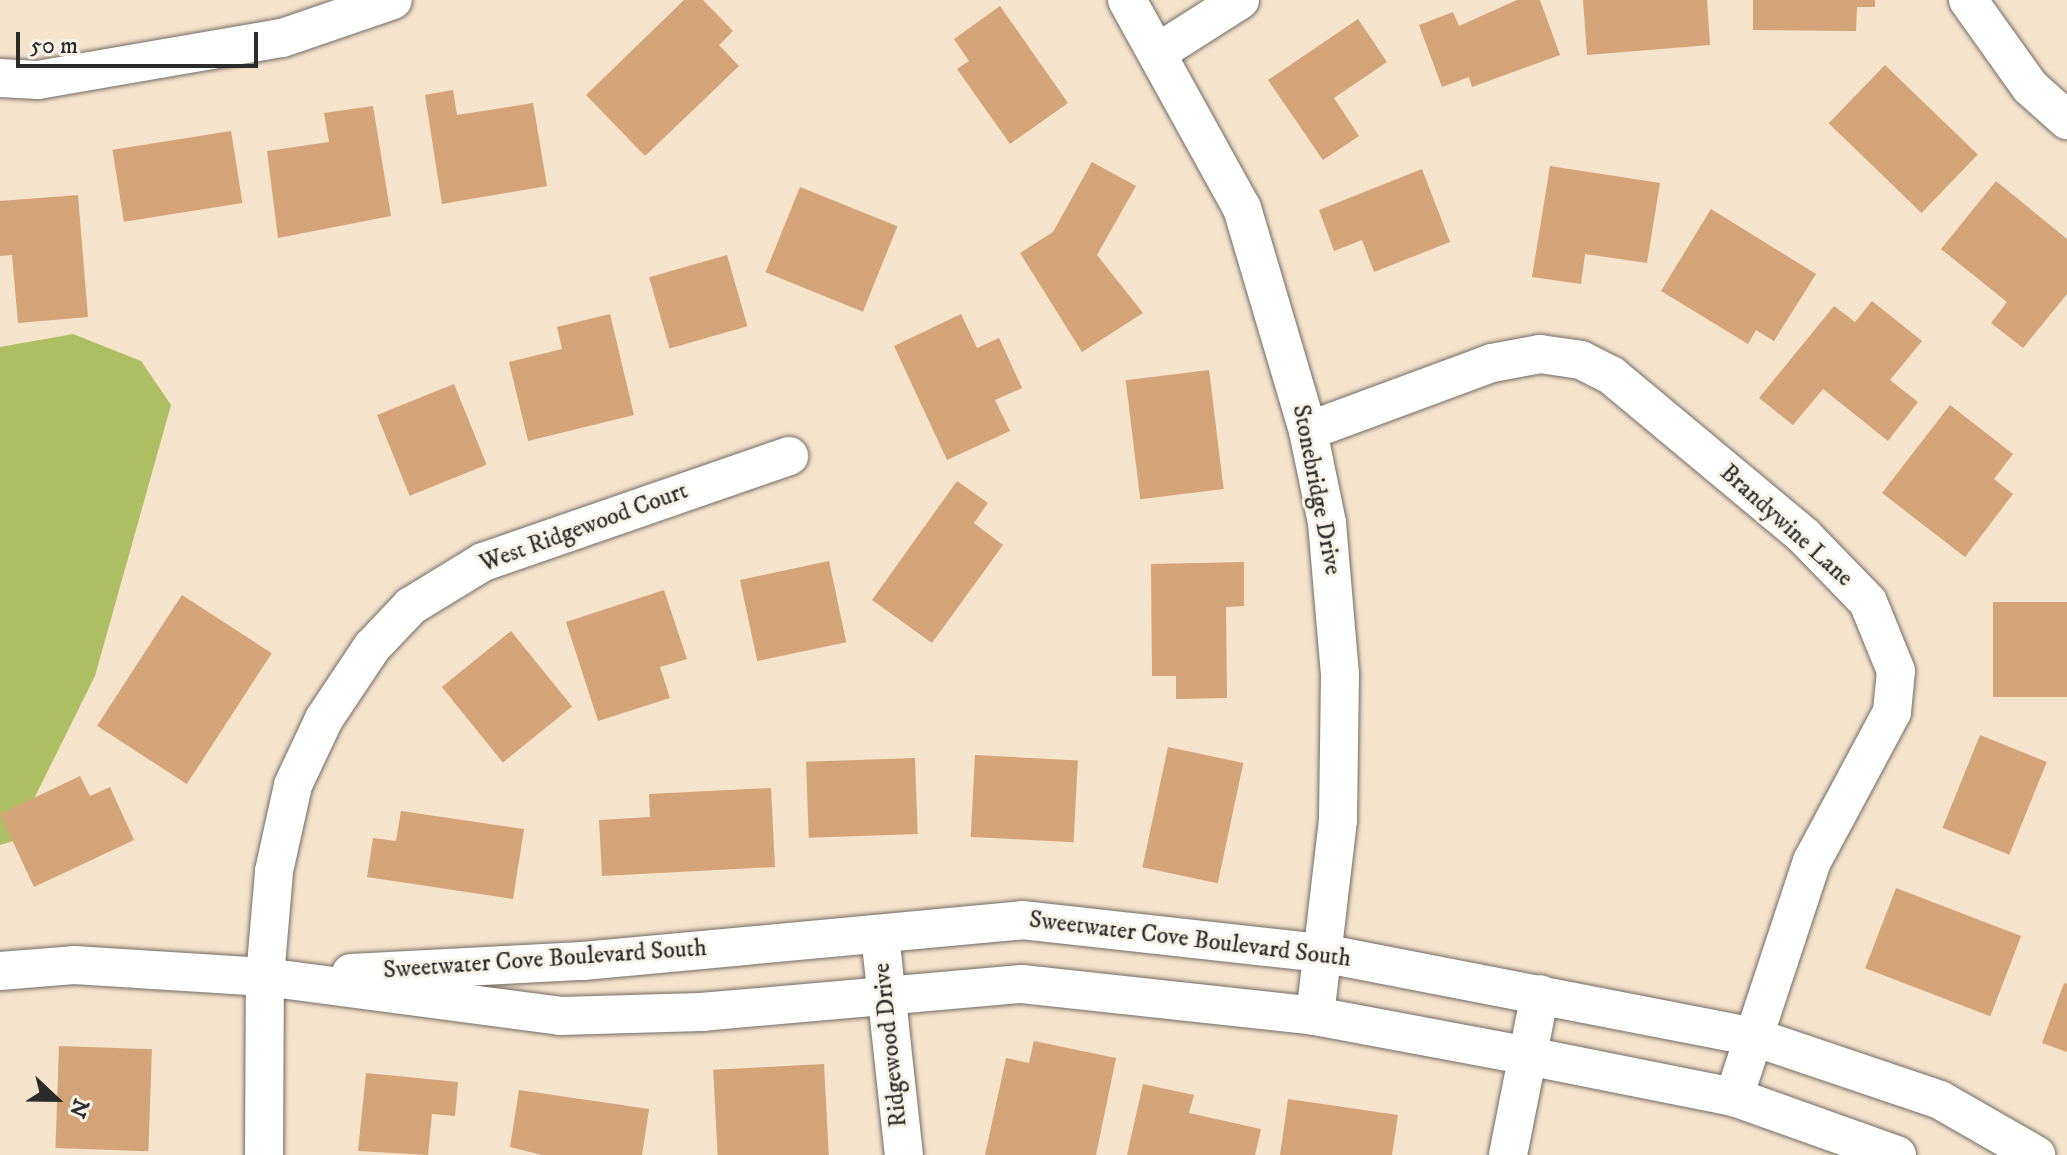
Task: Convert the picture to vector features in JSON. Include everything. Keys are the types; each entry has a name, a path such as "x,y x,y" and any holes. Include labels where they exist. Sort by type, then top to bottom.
{"street":[{"path":"0,78 38,80 282,38 393,0"},
{"name":"Stonebridge Drive","path":"1127,0 1160,51 1242,208 1308,431 1327,523 1340,675 1338,820 1315,1016"},
{"path":"1160,51 1240,0"},
{"path":"1968,0 2030,87 2067,120"},
{"name":"Brandywine Lane","path":"1308,431 1492,363 1540,354 1581,360 1611,375 1780,516 1868,602 1896,671 1892,712 1812,861 1734,1097"},
{"name":"West Ridgewood Court","path":"265,977 274,871 293,785 324,719 372,647 411,606 483,562 789,456"},
{"name":"Sweetwater Cove Boulevard South","path":"265,977 583,961 1022,920 1322,953 1754,1037 1940,1100 2036,1155"},
{"name":"Ridgewood Drive","path":"880,935 904,1155"},
{"name":"Sweetwater Cove Boulevard South","path":"0,971 74,965 265,977 560,1016 885,999 1022,984 1315,1016 1528,1056 1734,1097 1897,1155"},
{"path":"264,1155 265,977"},
{"path":"1508,1155 1540,994"}],"green space":[{"path":"73,334 141,361 171,405 95,676 13,841 0,845 0,347"}],"building":[{"path":"684,0 703,0 733,31 719,45 739,66 645,156 586,95"},
{"path":"1517,0 1540,0 1560,55 1472,87 1469,77 1442,87 1419,25 1453,12 1459,26"},
{"path":"1583,0 1707,0 1710,45 1587,55"},
{"path":"1753,0 1875,0 1875,7 1857,7 1856,31 1753,30"},
{"path":"1000,6 1068,103 1010,144 957,69 969,61 954,39"},
{"path":"1358,19 1387,62 1334,98 1359,136 1323,160 1268,80"},
{"path":"1885,65 1978,155 1922,213 1829,123"},
{"path":"453,90 457,115 533,103 547,186 442,204 425,95"},
{"path":"373,106 391,216 278,238 267,151 329,142 324,113"},
{"path":"231,131 242,203 124,222 112,150"},
{"path":"1092,162 1136,186 1097,255 1143,313 1082,352 1020,253 1053,232"},
{"path":"1550,166 1660,183 1647,263 1585,254 1581,284 1532,277"},
{"path":"1422,169 1450,242 1374,272 1362,240 1334,251 1319,210"},
{"path":"1996,181 2067,239 2067,294 2023,348 1991,323 2007,302 1941,249"},
{"path":"800,187 897,226 863,312 766,272"},
{"path":"78,195 88,317 18,323 12,255 0,256 0,201"},
{"path":"1711,209 1816,274 1774,341 1756,330 1748,344 1661,291"},
{"path":"727,255 747,326 670,348 649,277"},
{"path":"1872,301 1922,341 1890,380 1918,402 1888,441 1823,389 1793,425 1759,398 1834,306 1855,322"},
{"path":"610,314 634,415 528,441 509,362 562,349 557,327"},
{"path":"961,314 977,348 999,338 1022,388 995,400 1010,431 947,460 894,346"},
{"path":"1209,370 1224,489 1140,499 1126,380"},
{"path":"454,384 487,465 410,496 377,415"},
{"path":"1950,405 2013,454 1994,479 2013,494 1965,557 1882,493"},
{"path":"957,481 988,503 974,523 1003,545 932,643 872,600"},
{"path":"829,561 846,642 757,661 740,580"},
{"path":"1244,562 1244,606 1226,607 1227,698 1176,699 1176,676 1152,676 1151,564"},
{"path":"664,590 687,659 660,667 670,698 598,721 566,622"},
{"path":"182,595 272,653 187,784 97,726"},
{"path":"1993,602 2067,602 2067,697 1993,697"},
{"path":"511,631 572,706 503,762 442,687"},
{"path":"1980,735 2047,762 2009,855 1943,828"},
{"path":"1168,747 1243,763 1218,883 1142,867"},
{"path":"975,755 1078,760 1074,842 971,837"},
{"path":"915,758 918,834 809,838 806,762"},
{"path":"80,776 90,796 110,787 134,840 34,887 0,814"},
{"path":"771,788 775,867 602,876 599,820 650,817 649,794"},
{"path":"401,811 524,829 513,899 367,877 373,838 396,841"},
{"path":"1896,888 2021,936 1990,1016 1865,968"},
{"path":"2064,983 2067,984 2067,1052 2042,1043"},
{"path":"1034,1041 1116,1058 1096,1155 985,1155 1006,1058 1029,1063"},
{"path":"59,1046 152,1049 148,1151 55,1148"},
{"path":"824,1064 829,1155 718,1155 713,1070"},
{"path":"366,1073 458,1082 455,1116 432,1114 428,1155 358,1151"},
{"path":"1143,1084 1194,1095 1189,1113 1261,1129 1255,1155 1127,1155"},
{"path":"519,1090 649,1109 642,1155 542,1155 510,1147"},
{"path":"1288,1099 1398,1115 1392,1155 1280,1155"}]}
